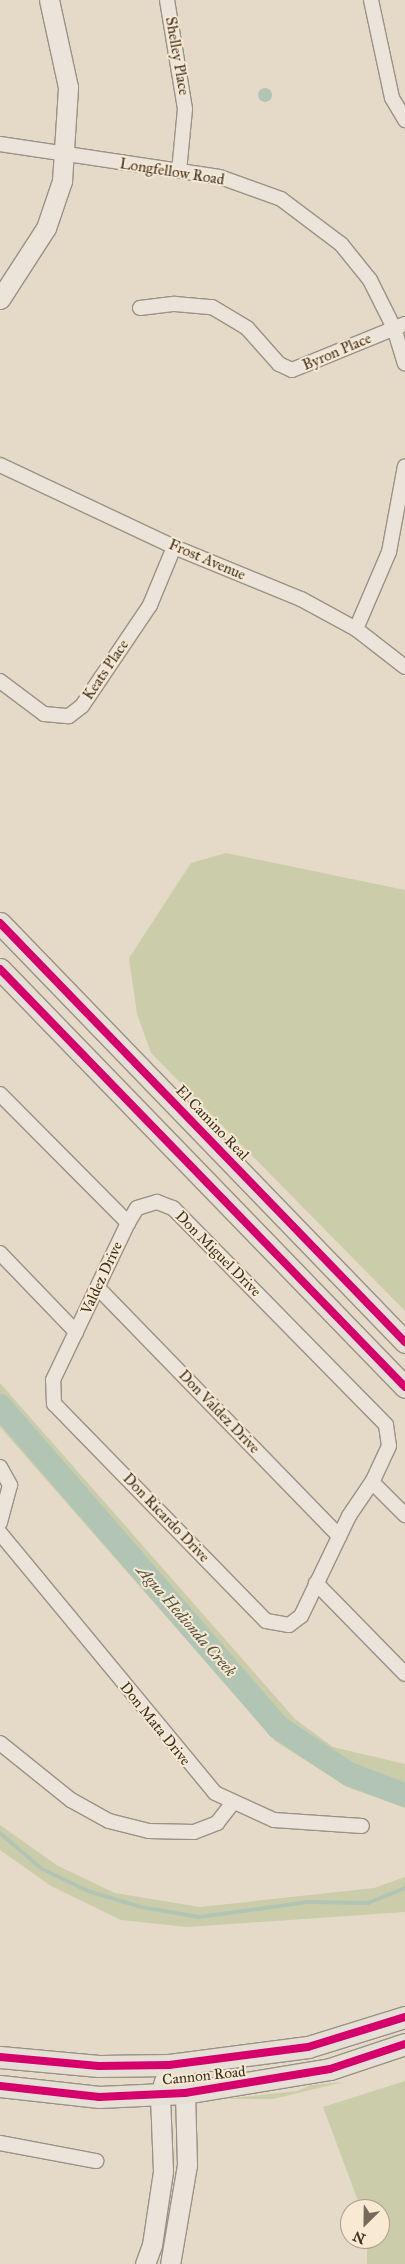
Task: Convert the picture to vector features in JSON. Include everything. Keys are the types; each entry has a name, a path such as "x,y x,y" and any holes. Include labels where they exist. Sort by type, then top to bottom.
{"main road":[{"name":"El Camino Real","path":"0,923 405,1342"},
{"path":"0,969 405,1387"},
{"name":"Cannon Road","path":"0,2057 99,2066 168,2065 308,2046 405,2017"},
{"name":"Cannon Road","path":"0,2086 99,2097 185,2093 330,2069 405,2044"}],"street":[{"path":"0,300 46,228 62,181 68,87 49,0"},
{"name":"Shelley Place","path":"167,0 185,109 179,171"},
{"path":"371,0 392,98 405,120"},
{"name":"Longfellow Road","path":"0,144 65,156 220,177 281,199 312,219 341,244 370,280 400,326 405,363"},
{"name":"Byron Place","path":"140,308 175,304 212,307 247,328 279,364 292,370 400,326"},
{"name":"Frost Avenue","path":"0,465 174,546 301,599 356,629 405,667"},
{"path":"356,629 389,552 405,466"},
{"name":"Keats Place","path":"0,681 44,714 69,716 82,706 150,606 174,546"},
{"path":"0,1094 128,1223"},
{"name":"Don Miguel Drive","path":"128,1223 137,1208 150,1204 173,1208 386,1426 389,1446 372,1482 348,1516 339,1536"},
{"name":"Valdez Drive","path":"76,1332 128,1223"},
{"path":"0,1253 76,1332"},
{"name":"Don Valdez Drive","path":"98,1288 339,1536"},
{"name":"Don Ricardo Drive","path":"76,1332 53,1380 54,1404 266,1621 281,1626 295,1620 316,1583"},
{"path":"0,1467 10,1485 0,1523"},
{"path":"372,1482 405,1515"},
{"name":"Don Mata Drive","path":"0,1533 198,1777 232,1804 274,1820 362,1826"},
{"path":"339,1536 316,1583 405,1674"},
{"path":"0,1744 71,1800 109,1820 149,1831 194,1832 217,1824 232,1804"},
{"path":"168,2065 185,2093 187,2166 170,2264"},
{"path":"145,2264 155,2230 163,2171 160,2095 168,2065"},
{"path":"0,2143 96,2161"}],"shaded area":[{"path":"262,88 268,88 272,95 268,102 262,102 258,98 258,92"},
{"path":"226,853 405,890 405,1311 151,1053 137,1014 129,958 191,863"},
{"path":"0,1383 295,1719 333,1747 405,1764 405,1808 347,1787 275,1741 0,1427"},
{"path":"0,1825 58,1866 115,1893 200,1907 374,1888 405,1877 405,1912 187,1927 121,1920 51,1886 0,1850"},
{"path":"405,2081 405,2264 367,2264 367,2249 390,2249 390,2199 357,2199 323,2107"},
{"path":"344,2082 273,2099 224,2099 297,2091 311,2085"}],"waterway":[{"name":"Agua Hedionda Creek","path":"0,1406 278,1727 349,1774 405,1795"},
{"path":"0,1833 42,1869 88,1891 141,1907 199,1917 308,1902 368,1903 405,1888"}],"cycle path":[{"path":"0,923 405,1342"},
{"path":"0,969 405,1387"},
{"path":"0,2057 99,2066 169,2065 308,2047 405,2017"},
{"path":"0,2086 99,2097 185,2093 330,2069 405,2044"}]}
